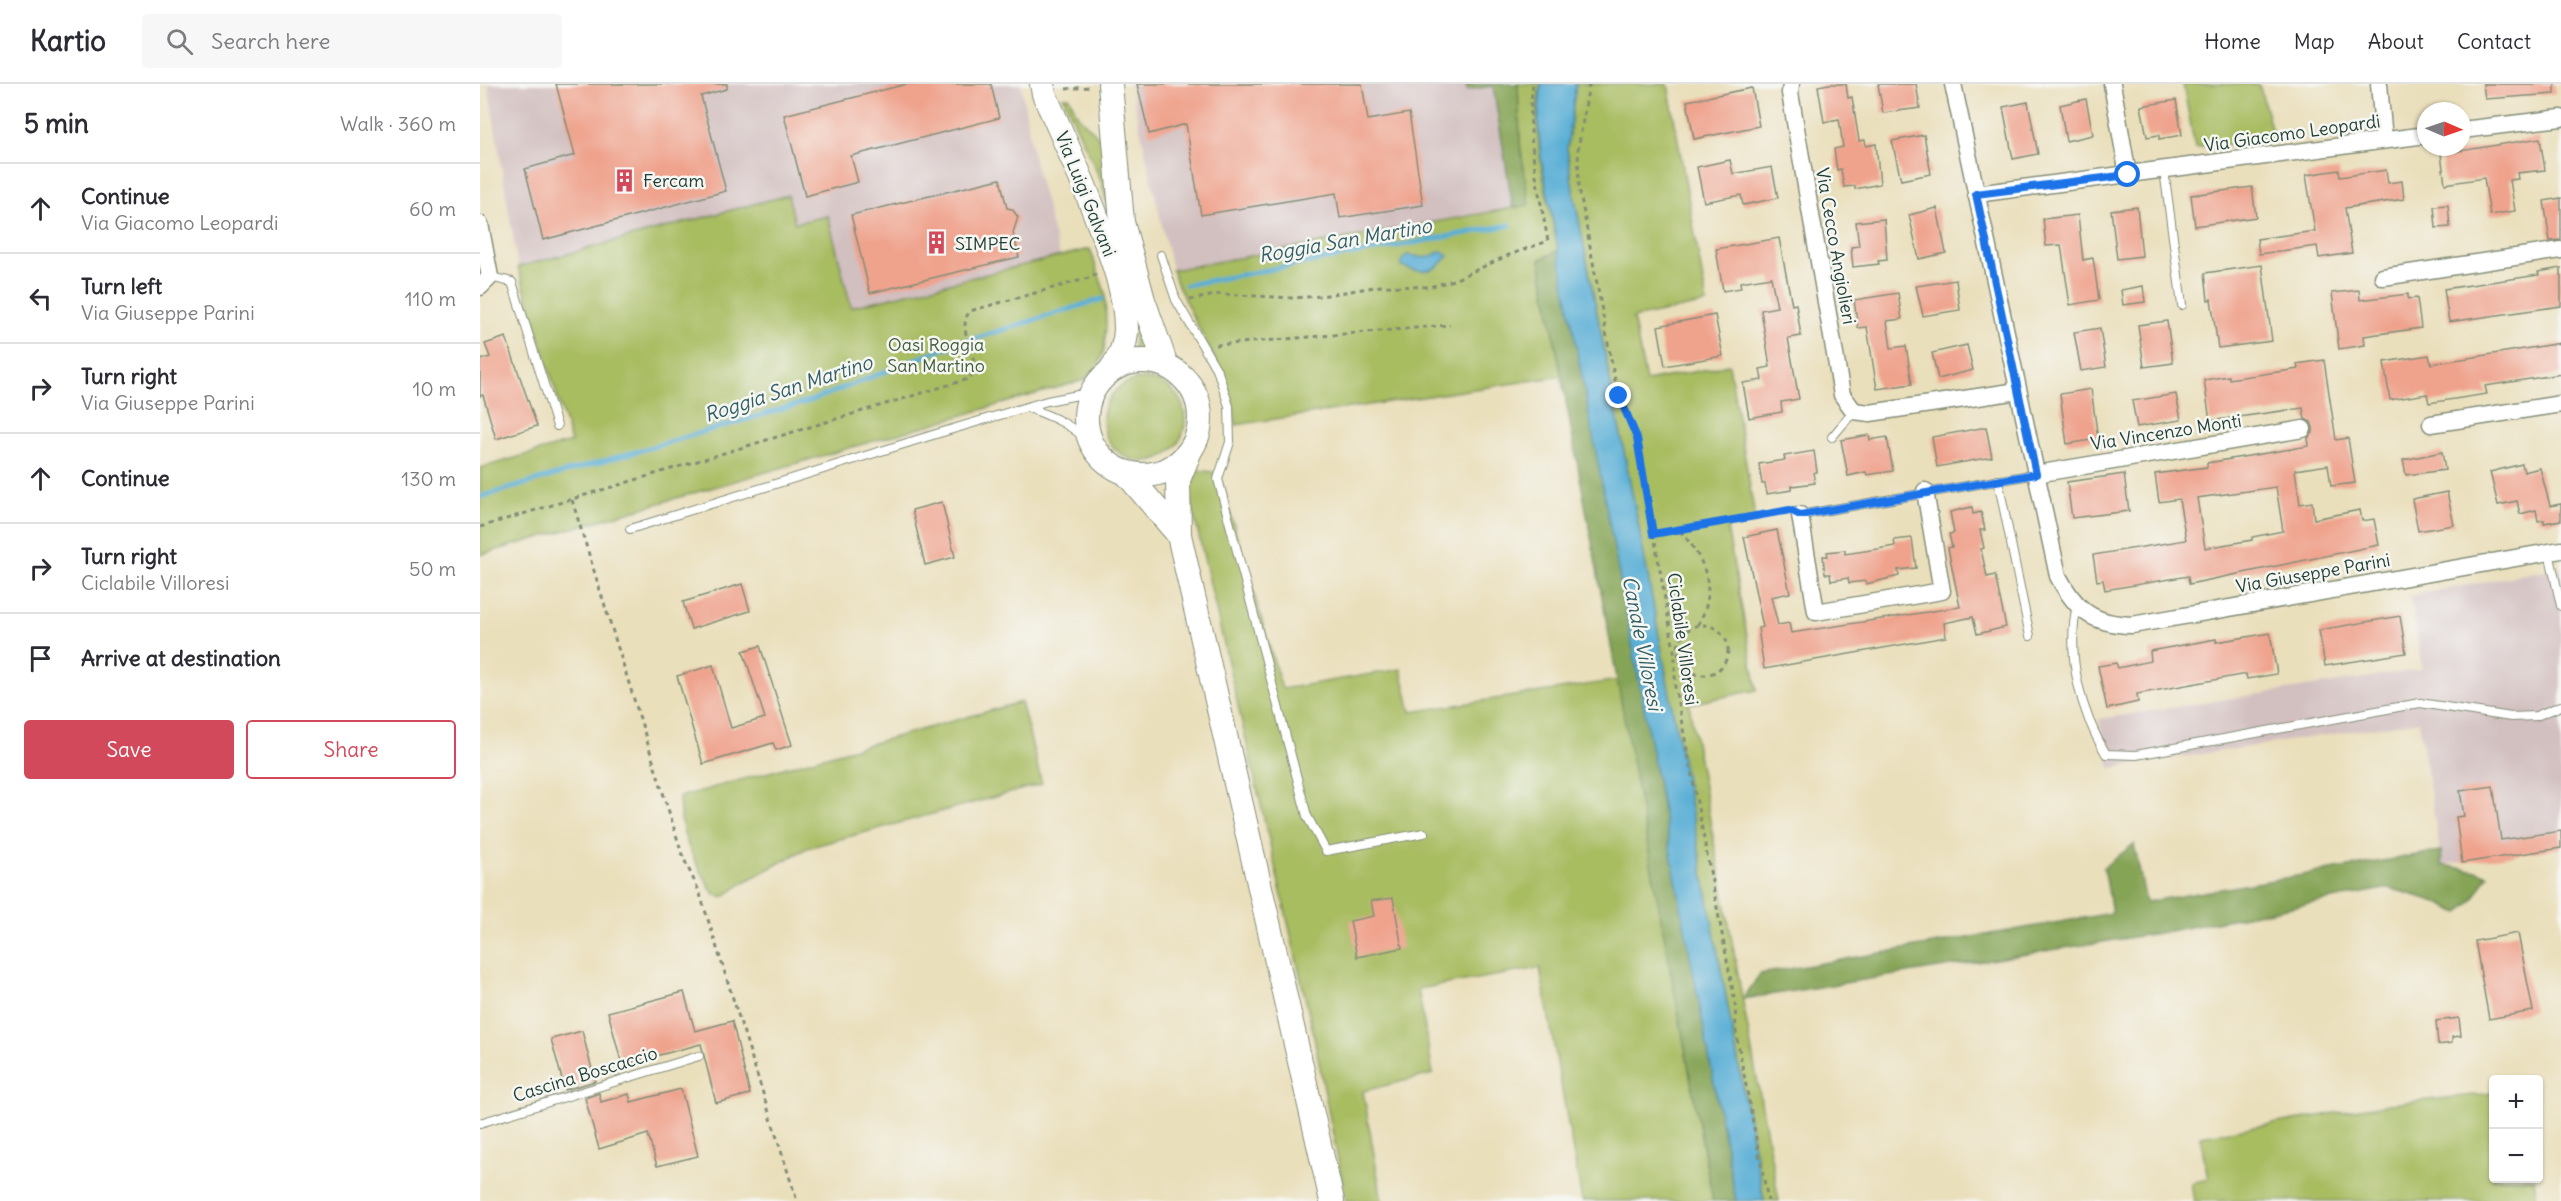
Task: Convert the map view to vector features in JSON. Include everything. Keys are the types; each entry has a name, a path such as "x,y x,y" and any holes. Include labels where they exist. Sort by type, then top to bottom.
{"main road":[{"name":"Via Luigi Galvani","path":"1042,84 1044,94 1085,186 1115,267 1133,303"},
{"name":"Via Luigi Galvani","path":"1110,84 1122,222 1133,303"},
{"path":"1133,303 1166,365"},
{"path":"1133,303 1121,356 1094,389 1087,407 1086,426 1092,445 1106,463 1126,473 1149,476 1172,468 1189,453"},
{"path":"1110,371 1137,360 1166,365 1190,384 1199,403 1200,424 1195,444 1178,480 1179,535 1332,1201"},
{"path":"1126,473 1179,535"}],"street":[{"name":"Via Cecco Angiolieri","path":"1791,84 1790,93 1842,395 1854,411"},
{"name":"Via Giuseppe Parini","path":"1953,84 2058,576 2070,599 2094,619 2115,625 2132,625 2555,551"},
{"path":"2112,84 2128,175"},
{"path":"2379,84 2384,140"},
{"path":"2471,129 2561,118"},
{"name":"Via Giacomo Leopardi","path":"1976,194 2417,136"},
{"path":"480,224 485,282"},
{"path":"2383,277 2561,250"},
{"path":"1854,411 1870,413 2018,391"},
{"path":"2431,424 2561,404"},
{"name":"Via Vincenzo Monti","path":"2036,474 2303,429"},
{"path":"1800,515 1816,612 1942,591 1926,491"}],"lane":[{"path":"2164,170 2182,305"},
{"path":"1161,255 1176,300 1218,372 1229,406 1230,442 1218,479 1307,816 1326,851 1424,833"},
{"path":"485,282 512,282 557,426"},
{"path":"630,529 936,434 1094,389"},
{"path":"1029,408 1055,417 1079,432 1092,445"},
{"path":"1832,437 1854,411"},
{"path":"1800,515 1926,491 2036,474"},
{"path":"1998,480 2030,636"},
{"path":"2555,551 2561,606"},
{"path":"2077,605 2072,630 2075,661 2086,717 2106,754 2136,755 2420,703 2511,717 2536,716 2561,706"},
{"name":"Cascina Boscaccio","path":"480,1123 699,1056"}],"path":[{"path":"1176,300 1233,294 1292,298 1321,296 1381,285 1429,287 1454,280 1509,255 1548,241 1533,161 1531,128 1533,84"},
{"name":"Ciclabile Villoresi","path":"1589,84 1578,150 1579,187 1616,386 1637,438 1675,656 1675,687 1735,1002 1736,1033 1768,1201"},
{"path":"480,527 892,400 968,379 975,372 976,363 964,326 965,317 970,311 1089,278 1102,270"},
{"path":"1202,347 1450,325"},
{"path":"572,500 683,857 699,891 797,1201"},
{"path":"1653,534 1790,510 1800,515"},
{"path":"1679,530 1696,550 1708,579 1706,606 1697,626 1681,639 1678,649 1680,659 1686,668 1695,674 1715,673 1728,657 1728,646 1717,629 1707,625 1697,626"}],"shaded area":[{"path":"488,84 1021,84 1033,156 1060,257 851,308 828,216 795,223 788,195 518,267"},
{"path":"1130,84 1466,84 1468,90 1493,85 1513,208 1172,270"},
{"path":"2561,567 2561,848 2442,865 2419,721 2110,768 2099,719 2422,669 2410,596"}],"green space":[{"path":"1466,84 1518,84 1520,144 1529,205 1513,208 1493,86 1467,90"},
{"path":"1518,84 1541,84 1537,122 1539,144 1559,250 1540,260 1562,376 1236,425 1225,383 1172,270 1529,205 1520,144"},
{"path":"1576,84 1668,84 1707,303 1633,318 1646,381 1729,365 1756,522 1727,528 1757,690 1689,704 1779,1201 1764,1201 1638,523 1573,190 1567,149"},
{"path":"2183,84 2259,84 2274,139 2195,148"},
{"path":"1063,97 1069,97 1078,116 1103,141 1116,236 1101,181"},
{"name":"Oasi Roggia San Martino","path":"788,195 795,223 828,216 851,307 1090,249 1105,293 1104,350 1099,364 1084,380 480,555 480,468 571,442 518,267"},
{"path":"1559,250 1736,1201 1713,1201 1540,260"},
{"path":"1136,312 1153,352 1133,353"},
{"path":"1136,379 1152,379 1167,386 1178,397 1185,412 1182,436 1173,449 1152,461 1136,461 1121,454 1110,443 1103,428 1103,412 1110,397 1121,386"},
{"path":"1199,470 1217,473 1221,482 1282,689 1401,669 1411,712 1618,680 1713,1201 1582,1201 1540,968 1418,989 1433,1074 1363,1091 1382,1201 1346,1201 1312,1027 1187,484 1188,480"},
{"path":"1021,702 1042,784 807,848 746,881 723,897 714,894 689,848 682,825 679,797"},
{"path":"2134,844 2146,902 2441,851 2442,865 2488,875 2472,901 2459,913 2434,901 2389,888 2159,933 1743,999 1760,974 2112,913 2104,867"},
{"path":"2489,1093 2489,1183 2535,1183 2537,1201 2194,1201 2191,1183 2208,1179 2200,1136 2390,1104"}],"water":[{"name":"Canale Villoresi","path":"1541,84 1576,84 1567,149 1573,190 1638,523 1764,1201 1736,1201 1541,158 1538,122"},
{"path":"1442,251 1448,256 1433,269 1421,271 1402,266 1402,260 1407,255 1427,258"}],"building":[{"name":"Fercam","path":"556,84 727,84 727,89 701,96 726,191 543,240 525,169 575,155"},
{"path":"907,84 991,84 999,118 851,156 858,182 805,196 784,115"},
{"path":"1137,84 1362,84 1368,120 1409,113 1423,205 1340,218 1336,193 1201,215 1186,124 1149,134"},
{"path":"1846,84 1848,98 1852,97 1859,141 1865,140 1866,146 1876,144 1880,184 1855,189 1855,186 1844,187 1841,169 1837,170 1834,149 1843,147 1839,119 1824,122 1818,86"},
{"path":"1878,84 1916,84 1920,108 1883,113"},
{"path":"2483,84 2555,84 2555,94 2485,99"},
{"path":"1752,88 1759,126 1694,139 1687,101"},
{"path":"2086,99 2093,135 2066,141 2060,105"},
{"path":"2176,100 2182,135 2159,139 2159,135 2147,137 2141,106"},
{"path":"2028,102 2038,154 2013,159 2003,107"},
{"path":"1924,135 1931,174 1901,180 1892,141"},
{"path":"2540,138 2545,170 2517,173 2518,179 2510,180 2515,211 2490,215 2484,178 2445,184 2441,156 2471,156 2471,149"},
{"path":"1730,160 1733,174 1772,167 1778,198 1743,205 1741,195 1704,202 1697,167"},
{"path":"2339,170 2340,177 2386,170 2388,183 2402,181 2404,199 2345,208 2352,253 2319,258 2317,246 2259,254 2257,239 2315,231 2306,175"},
{"name":"SIMPEC","path":"1000,179 1007,208 1012,209 1018,217 1013,233 1019,257 870,293 851,215"},
{"path":"2252,187 2256,217 2195,226 2191,195"},
{"path":"2561,198 2561,240 2550,241 2544,201"},
{"path":"2448,205 2450,227 2436,228 2434,206"},
{"path":"2137,207 2142,256 2117,259 2111,210"},
{"path":"1937,208 1946,253 1919,259 1909,215"},
{"path":"2078,215 2083,260 2093,258 2099,300 2070,305 2061,245 2046,246 2043,219"},
{"path":"1884,219 1887,260 1878,261 1879,264 1853,267 1851,247 1859,246 1856,222"},
{"path":"1779,238 1792,305 1796,304 1801,336 1788,338 1799,399 1781,402 1782,412 1749,418 1743,383 1762,380 1760,369 1770,367 1761,310 1777,307 1771,277 1740,282 1741,288 1723,291 1716,249"},
{"path":"2262,265 2272,341 2218,348 2205,273"},
{"path":"2561,268 2561,306 2449,322 2444,289 2539,275 2538,272"},
{"path":"1956,280 1960,310 1923,316 1916,286"},
{"path":"2143,286 2145,302 2123,305 2121,290"},
{"path":"2359,290 2360,300 2408,294 2408,299 2417,298 2421,328 2364,336 2365,345 2339,349 2332,293"},
{"path":"1898,293 1902,319 1887,321 1891,348 1906,346 1912,384 1877,389 1867,327 1858,328 1854,300"},
{"path":"1715,315 1723,356 1665,366 1658,326"},
{"path":"2167,321 2173,363 2144,367 2138,325"},
{"path":"2100,328 2106,367 2081,371 2074,332"},
{"path":"506,337 537,426 496,439 483,395 480,396 480,360 490,357 485,344"},
{"path":"2561,343 2561,374 2485,386 2487,394 2429,403 2427,394 2390,400 2384,362 2429,355 2431,364"},
{"path":"1967,345 1973,370 1938,379 1932,353"},
{"path":"2324,360 2336,440 2348,438 2355,483 2331,486 2328,465 2295,470 2300,504 2312,502 2314,519 2360,510 2362,521 2374,519 2379,545 2189,584 2188,576 2105,590 2103,580 2097,581 2093,555 2186,540 2179,499 2159,502 2155,474 2207,467 2207,463 2309,446 2308,438 2313,433 2313,428 2311,422 2305,419 2303,408 2210,421 2204,380 2229,376 2229,379 2298,369 2297,364","holes":["2276,487 2283,531 2252,537 2252,540 2205,548 2197,498"]},
{"path":"2091,389 2098,439 2067,444 2060,394"},
{"path":"2176,394 2181,420 2137,427 2132,401"},
{"path":"1986,427 1992,457 1937,467 1932,437"},
{"path":"1869,435 1870,440 1887,437 1893,471 1867,475 1866,472 1848,476 1841,440"},
{"path":"1814,451 1817,472 1813,473 1815,483 1792,486 1792,490 1767,494 1765,484 1762,484 1759,464 1785,460 1784,456"},
{"path":"2442,452 2445,470 2406,475 2403,460"},
{"path":"2522,464 2524,472 2540,468 2550,506 2561,504 2561,520 2544,523 2544,520 2538,521 2536,510 2520,514 2517,501 2498,505 2490,472"},
{"path":"2124,474 2129,511 2072,518 2067,482"},
{"path":"2447,492 2454,525 2418,531 2412,499"},
{"path":"942,502 955,557 925,565 912,510"},
{"path":"1972,507 1973,514 1981,512 1985,530 1980,530 1984,548 1981,549 1987,577 1995,575 2006,627 1977,634 1973,617 1944,623 1946,637 1764,669 1758,628 1763,627 1744,537 1777,530 1790,593 1771,597 1778,625 1789,623 1791,633 1960,607 1948,548 1952,547 1949,534 1954,533 1950,512"},
{"path":"1912,538 1916,568 1898,570 1899,576 1866,584 1866,581 1849,583 1848,578 1831,581 1830,574 1825,574 1823,556 1828,556 1827,552 1845,550 1845,554 1878,549 1895,546 1894,540"},
{"path":"742,584 750,611 691,629 683,602"},
{"path":"2400,616 2406,653 2325,666 2319,630"},
{"path":"2270,633 2277,674 2247,679 2246,674 2137,694 2138,702 2107,709 2098,666 2116,663 2118,668 2151,661 2150,651 2216,639 2216,642"},
{"path":"760,646 792,745 776,750 773,743 703,764 677,676 713,665 731,728 765,718 743,651"},
{"path":"2493,786 2501,840 2561,831 2561,848 2462,863 2456,817 2464,816 2460,791"},
{"path":"1393,898 1402,948 1357,957 1350,921 1374,916 1371,901"},
{"path":"2518,933 2533,1011 2489,1019 2475,941"},
{"path":"684,992 695,1031 732,1021 750,1094 716,1103 701,1044 622,1065 608,1012"},
{"path":"2459,1018 2461,1036 2452,1037 2452,1043 2438,1045 2436,1021"},
{"path":"582,1031 595,1081 565,1090 551,1039"},
{"path":"681,1089 698,1156 657,1166 648,1134 599,1149 585,1098 599,1093 601,1102 629,1094 631,1102"}],"waterway":[{"name":"Roggia San Martino","path":"1186,285 1510,225"},
{"name":"Roggia San Martino","path":"480,497 813,400 945,348 1102,299"}],"place":[{"name":"Fercam","path":"625,180"},
{"name":"SIMPEC","path":"937,243"}],"route":[{"path":"1619,396 1637,438 1653,534 1790,510 1800,515 1926,491 2036,474 1976,194 2128,175"}]}
